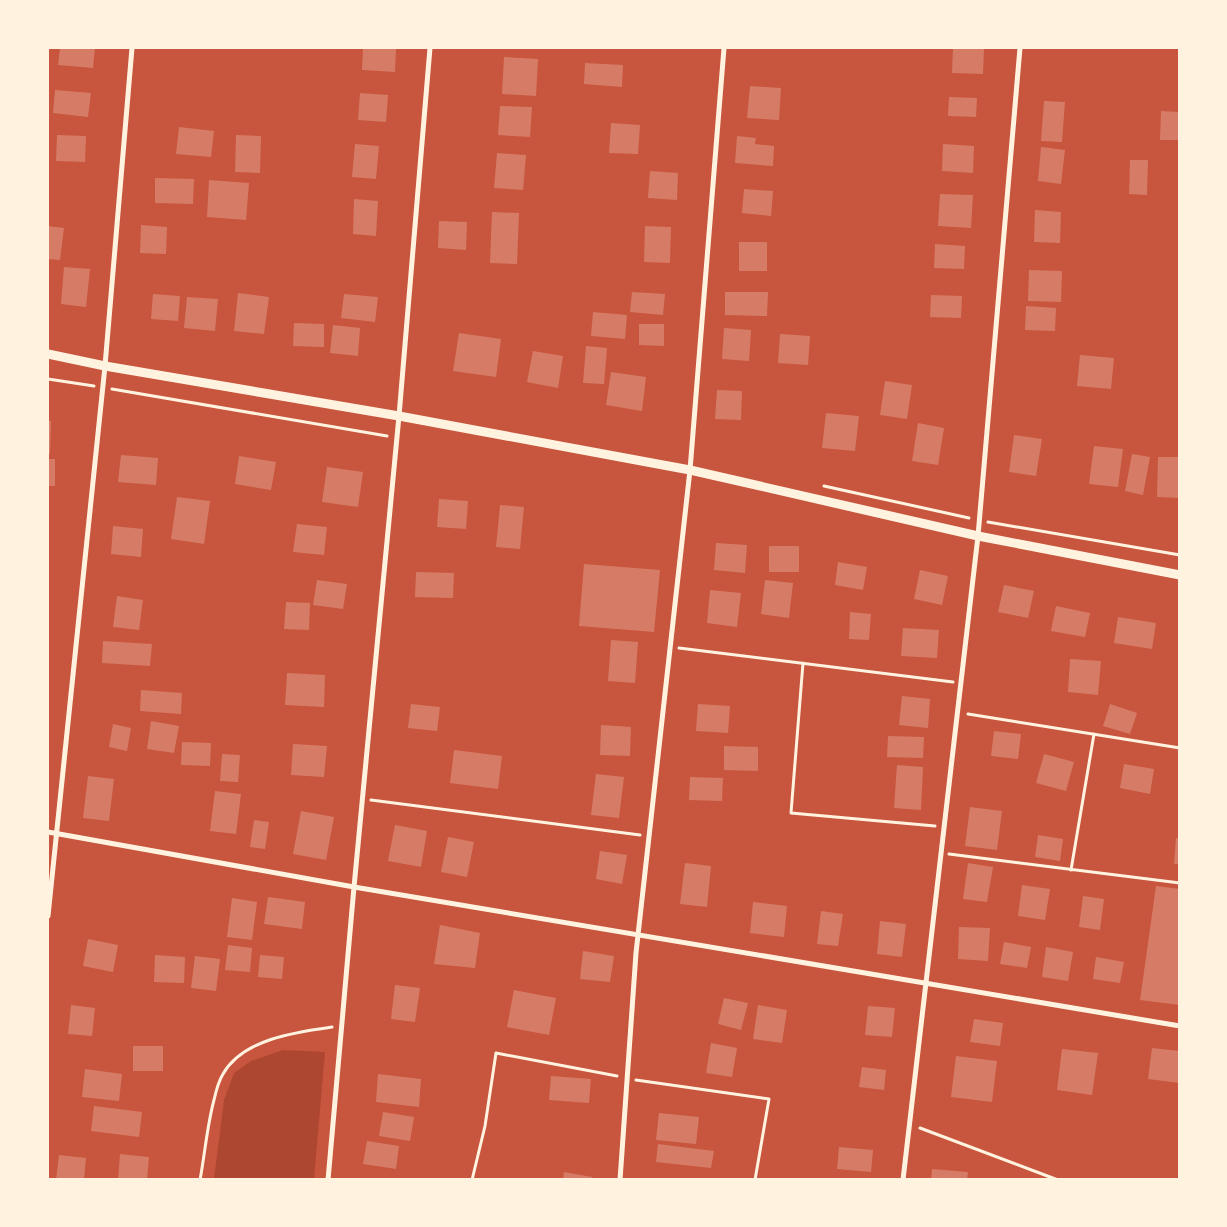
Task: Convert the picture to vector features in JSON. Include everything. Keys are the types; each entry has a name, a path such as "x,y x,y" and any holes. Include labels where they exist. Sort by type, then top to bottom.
{"street":[{"path":"48,916 102,387 132,48"},
{"path":"328,1180 399,416 430,48"},
{"path":"620,1180 638,935 690,470 724,48"},
{"path":"903,1180 978,536 1020,48"},
{"path":"48,354 104,366 399,416 690,470 978,536 1180,575"},
{"path":"48,832 354,887 1180,1026"}],"path":[{"path":"48,379 397,438"},
{"path":"670,647 961,683"},
{"path":"803,663 792,813 944,826"},
{"path":"957,712 1180,748"},
{"path":"1071,870 1094,734"},
{"path":"363,799 649,836"},
{"path":"941,853 1180,883"},
{"path":"200,1180 217,1089 222,1074 231,1063 244,1051 274,1038 303,1031 342,1026"},
{"path":"910,1124 1056,1179"}],"shaded area":[{"path":"283,1050 325,1052 314,1179 214,1179 224,1100 234,1073 251,1061"}],"building":[{"path":"60,48 95,48 93,68 58,65"},
{"path":"363,48 396,48 395,72 362,70"},
{"path":"953,48 984,48 983,74 952,73"},
{"path":"504,57 538,59 536,96 502,94"},
{"path":"585,63 623,65 622,87 584,84"},
{"path":"750,86 781,88 779,120 747,118"},
{"path":"55,90 91,93 88,117 53,113"},
{"path":"360,93 388,95 386,122 358,120"},
{"path":"949,97 977,98 976,117 948,116"},
{"path":"1044,101 1065,102 1062,142 1041,141"},
{"path":"500,106 532,107 530,137 498,135"},
{"path":"1161,111 1180,112 1180,140 1160,140"},
{"path":"611,123 640,125 638,154 609,153"},
{"path":"179,127 214,131 211,157 176,154"},
{"path":"57,135 86,136 85,162 56,161"},
{"path":"236,135 261,136 260,173 235,172"},
{"path":"737,136 756,138 755,144 774,146 773,166 735,163"},
{"path":"355,144 379,146 376,179 352,177"},
{"path":"943,144 974,146 973,173 942,171"},
{"path":"1041,147 1065,150 1061,184 1038,181"},
{"path":"497,153 526,155 523,190 494,188"},
{"path":"1130,160 1148,160 1147,195 1129,194"},
{"path":"650,171 678,173 677,200 648,198"},
{"path":"155,178 194,179 193,204 155,203"},
{"path":"209,180 249,183 246,220 207,217"},
{"path":"744,189 773,191 771,216 742,213"},
{"path":"940,194 973,195 971,228 938,226"},
{"path":"354,199 378,201 376,236 353,234"},
{"path":"1035,210 1061,212 1060,243 1034,242"},
{"path":"492,212 519,213 517,264 490,263"},
{"path":"439,221 467,222 466,250 438,248"},
{"path":"141,225 167,227 166,254 140,253"},
{"path":"48,226 64,228 60,260 48,259"},
{"path":"645,226 671,227 670,263 644,262"},
{"path":"739,242 767,242 767,271 739,271"},
{"path":"935,244 965,246 964,269 934,268"},
{"path":"64,267 90,269 86,307 61,304"},
{"path":"1029,270 1062,271 1061,302 1028,301"},
{"path":"632,292 665,294 663,315 630,312"},
{"path":"725,292 768,292 767,316 725,315"},
{"path":"238,293 269,297 264,334 234,331"},
{"path":"153,294 180,296 178,321 151,319"},
{"path":"344,294 378,297 375,322 341,318"},
{"path":"931,295 962,296 961,318 930,317"},
{"path":"187,297 218,299 215,331 184,328"},
{"path":"1026,306 1056,308 1055,331 1025,330"},
{"path":"593,312 627,315 625,339 591,336"},
{"path":"294,323 324,324 324,347 293,346"},
{"path":"639,324 664,324 664,346 639,345"},
{"path":"333,325 360,328 358,356 330,353"},
{"path":"724,328 751,330 749,361 722,359"},
{"path":"459,333 501,339 496,377 453,371"},
{"path":"780,334 810,336 808,365 778,363"},
{"path":"586,346 607,348 604,384 583,383"},
{"path":"533,351 563,356 558,388 527,382"},
{"path":"1080,355 1114,358 1111,389 1077,386"},
{"path":"611,372 646,377 642,411 606,405"},
{"path":"885,381 912,385 907,419 880,415"},
{"path":"717,390 742,391 741,420 715,419"},
{"path":"826,413 859,416 855,451 822,448"},
{"path":"48,421 51,421 50,454 48,454"},
{"path":"918,423 944,428 938,465 912,461"},
{"path":"1014,435 1042,439 1036,476 1009,472"},
{"path":"1094,446 1123,449 1118,487 1089,484"},
{"path":"1132,454 1150,457 1143,495 1125,491"},
{"path":"121,455 158,458 156,485 118,482"},
{"path":"239,456 276,462 271,490 235,484"},
{"path":"1158,457 1180,457 1180,498 1157,497"},
{"path":"48,459 55,459 55,486 48,486"},
{"path":"327,467 363,472 358,507 322,502"},
{"path":"177,497 210,501 204,544 171,539"},
{"path":"439,499 468,501 466,529 437,527"},
{"path":"500,505 524,507 520,549 496,547"},
{"path":"297,524 327,527 324,555 293,552"},
{"path":"113,526 143,529 141,557 111,554"},
{"path":"716,543 747,545 745,573 714,570"},
{"path":"769,546 799,546 799,572 769,572"},
{"path":"838,562 867,567 863,590 835,585"},
{"path":"584,564 660,570 654,632 579,626"},
{"path":"920,570 948,576 942,605 914,599"},
{"path":"416,572 454,573 453,598 415,597"},
{"path":"317,580 347,584 343,609 313,605"},
{"path":"765,580 793,583 789,618 761,614"},
{"path":"1004,585 1034,591 1028,618 998,612"},
{"path":"710,590 741,593 737,627 707,623"},
{"path":"117,596 143,600 139,630 113,627"},
{"path":"286,602 310,603 309,630 284,629"},
{"path":"1056,606 1090,613 1085,637 1051,631"},
{"path":"850,612 871,614 869,640 849,639"},
{"path":"1118,617 1156,623 1152,649 1114,643"},
{"path":"903,628 939,630 937,658 901,656"},
{"path":"611,640 638,642 635,683 608,681"},
{"path":"103,641 152,644 150,666 102,663"},
{"path":"1070,659 1101,661 1098,695 1068,692"},
{"path":"287,673 325,675 324,707 285,705"},
{"path":"141,690 182,693 181,714 140,711"},
{"path":"902,696 930,699 928,728 899,725"},
{"path":"411,704 440,707 437,731 408,728"},
{"path":"698,704 730,706 728,733 696,731"},
{"path":"1110,704 1137,713 1130,734 1103,726"},
{"path":"151,721 179,726 174,753 147,749"},
{"path":"113,724 131,728 127,751 109,747"},
{"path":"601,725 631,727 630,756 600,755"},
{"path":"994,731 1021,734 1018,759 991,756"},
{"path":"888,736 924,737 923,758 887,757"},
{"path":"182,742 211,743 210,766 181,765"},
{"path":"293,744 327,746 324,777 291,775"},
{"path":"724,746 758,747 758,771 724,770"},
{"path":"454,750 502,756 498,789 450,783"},
{"path":"222,754 240,755 238,782 220,781"},
{"path":"1044,754 1074,762 1066,791 1036,783"},
{"path":"1124,764 1154,769 1150,794 1120,788"},
{"path":"897,765 923,767 921,810 894,808"},
{"path":"596,774 624,777 619,818 591,815"},
{"path":"88,776 114,779 109,821 83,818"},
{"path":"690,777 723,778 722,801 689,800"},
{"path":"215,791 241,794 236,834 210,831"},
{"path":"970,807 1002,811 997,850 965,846"},
{"path":"301,811 334,817 326,860 293,854"},
{"path":"254,820 269,822 265,849 250,847"},
{"path":"395,825 427,831 421,867 388,861"},
{"path":"1038,835 1063,839 1060,861 1035,857"},
{"path":"448,837 474,842 467,877 441,872"},
{"path":"1176,838 1180,839 1180,864 1174,864"},
{"path":"600,851 627,855 622,884 596,879"},
{"path":"685,863 711,866 707,907 680,904"},
{"path":"968,863 993,867 987,902 963,899"},
{"path":"1022,885 1050,889 1045,920 1018,916"},
{"path":"1156,886 1180,889 1180,1005 1140,1000"},
{"path":"1083,896 1104,899 1100,930 1079,927"},
{"path":"268,897 305,902 302,929 264,924"},
{"path":"232,898 257,902 252,940 227,937"},
{"path":"753,902 787,906 784,937 750,933"},
{"path":"821,911 843,914 838,946 817,944"},
{"path":"880,921 906,924 902,957 877,954"},
{"path":"440,925 480,933 475,968 434,964"},
{"path":"959,927 990,928 988,961 958,959"},
{"path":"88,939 118,945 113,972 83,966"},
{"path":"1004,942 1031,947 1027,968 1000,964"},
{"path":"228,945 252,948 250,972 225,970"},
{"path":"1046,947 1073,952 1068,981 1042,977"},
{"path":"583,951 614,956 610,982 580,979"},
{"path":"155,955 185,957 184,983 154,982"},
{"path":"260,955 284,957 282,979 258,977"},
{"path":"195,956 220,959 216,991 191,988"},
{"path":"1096,957 1124,962 1120,983 1093,979"},
{"path":"395,985 420,988 415,1022 391,1019"},
{"path":"514,990 556,998 549,1035 507,1027"},
{"path":"724,998 748,1003 741,1030 718,1024"},
{"path":"71,1005 95,1008 92,1036 68,1034"},
{"path":"758,1005 787,1010 782,1043 753,1039"},
{"path":"868,1006 895,1008 892,1037 865,1035"},
{"path":"974,1019 1003,1023 1000,1046 970,1042"},
{"path":"711,1043 737,1048 732,1077 706,1073"},
{"path":"133,1046 163,1046 163,1071 133,1071"},
{"path":"1152,1048 1180,1051 1180,1083 1148,1079"},
{"path":"1062,1049 1098,1053 1092,1095 1057,1090"},
{"path":"956,1056 997,1061 992,1102 951,1097"},
{"path":"862,1067 886,1070 884,1090 859,1087"},
{"path":"85,1069 122,1074 119,1101 82,1097"},
{"path":"378,1074 421,1079 419,1107 376,1102"},
{"path":"551,1076 591,1079 589,1103 549,1100"},
{"path":"94,1106 142,1112 139,1137 91,1131"},
{"path":"383,1112 414,1117 410,1141 379,1136"},
{"path":"659,1113 699,1117 696,1144 656,1140"},
{"path":"367,1141 399,1146 396,1169 363,1164"},
{"path":"658,1144 714,1151 711,1168 656,1162"},
{"path":"839,1147 873,1150 871,1172 837,1169"},
{"path":"120,1154 149,1157 147,1180 118,1180"},
{"path":"59,1155 86,1158 84,1180 56,1180"},
{"path":"932,1169 968,1172 967,1180 931,1180"},
{"path":"564,1172 592,1177 592,1180 563,1180"}]}
